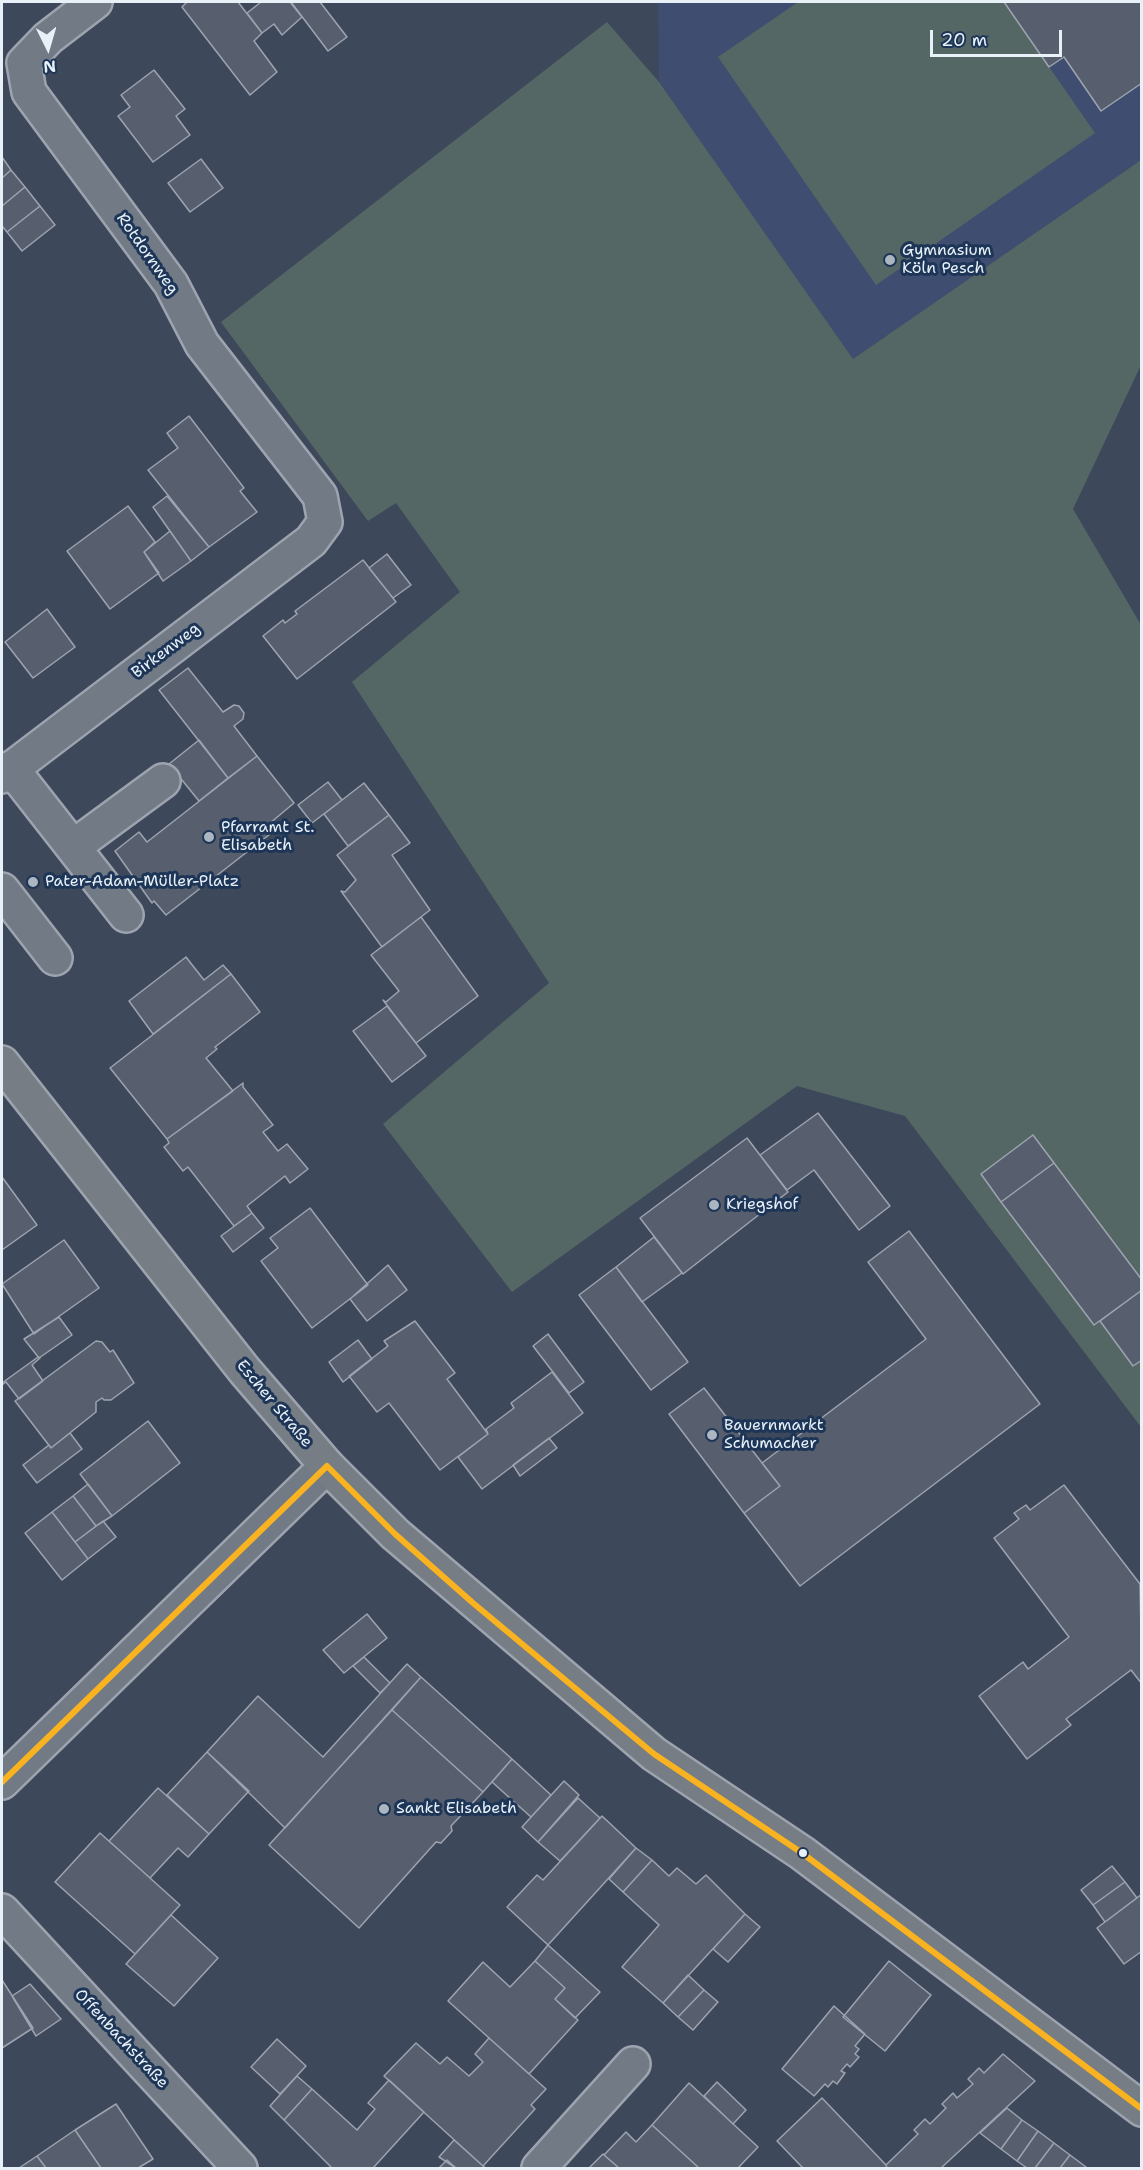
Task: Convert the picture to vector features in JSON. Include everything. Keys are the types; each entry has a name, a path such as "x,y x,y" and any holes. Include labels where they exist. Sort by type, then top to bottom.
{"main road":[{"name":"Escher Straße","path":"2,1063 246,1371 327,1466 395,1534 473,1603 654,1754 810,1860 1142,2109"}],"street":[{"name":"Rotdornweg","path":"95,2 48,38 24,63 29,92 171,284 201,344 320,496 325,522"},
{"name":"Birkenweg","path":"6,772 311,541 325,522"},
{"path":"6,772 73,847 126,915"},
{"path":"73,847 163,781"},
{"path":"2,890 55,958"},
{"path":"2,1782 327,1466"},
{"name":"Offenbachstraße","path":"2,1911 240,2169"},
{"path":"539,2169 633,2064"}],"shaded area":[{"name":"Gymnasium Köln Pesch","path":"658,2 1141,2 1141,160 853,359 659,82"},
{"path":"798,2 1004,2 1095,133 876,285 718,57"},
{"path":"607,22 659,82 853,359 1141,160 1141,365 1073,509 1141,625 1141,1427 905,1116 797,1086 512,1292 383,1124 549,983 352,682 460,592 396,503 368,521 221,322"}],"building":[{"path":"187,2 238,2 262,33 254,41 277,72 250,95 182,7"},
{"path":"261,2 290,2 302,17 282,35 274,24 262,33 247,13"},
{"path":"291,2 320,2 347,37 328,51"},
{"path":"1004,2 1142,2 1142,83 1101,111 1064,57 1049,67"},
{"path":"154,70 185,109 176,116 190,135 153,162 118,116 130,107 121,95"},
{"path":"2,157 11,170 2,178"},
{"path":"201,159 223,188 190,212 168,183"},
{"path":"11,170 25,187 2,206 2,178"},
{"path":"25,187 40,206 7,232 2,226 2,206"},
{"path":"40,206 55,225 22,251 7,232"},
{"path":"189,416 244,488 240,491 257,512 209,547 148,470 178,448 167,433"},
{"path":"167,496 209,547 191,561 153,507"},
{"path":"128,506 155,542 144,552 159,573 110,609 67,551"},
{"path":"170,531 191,561 163,581 144,552"},
{"path":"387,554 411,585 393,598 369,568"},
{"path":"363,560 396,602 297,679 263,636 283,620 285,623 297,614 295,611"},
{"path":"47,609 75,647 33,678 5,642"},
{"path":"188,668 223,712 234,705 239,706 244,713 243,719 234,726 257,756 228,778 159,690"},
{"path":"199,740 228,778 199,801 169,764"},
{"name":"Pfarramt St. Elisabeth","path":"257,756 294,803 269,824 274,831 166,915 154,901 152,903 115,851 139,832 147,842"},
{"path":"328,782 342,800 312,823 298,805"},
{"path":"364,783 389,815 348,846 324,814"},
{"path":"389,815 410,843 392,855 430,910 382,947 341,891 345,892 356,880 337,855"},
{"path":"421,917 478,996 416,1043 383,1000 386,1002 399,991 371,955"},
{"path":"186,957 204,980 223,965 231,974 153,1034 129,1001"},
{"path":"231,974 260,1012 215,1047 217,1049 206,1058 233,1091 167,1139 110,1068"},
{"path":"387,1006 426,1056 392,1082 353,1031"},
{"path":"243,1083 243,1087 273,1125 263,1132 278,1151 287,1144 308,1169 290,1183 285,1176 247,1206 252,1213 234,1226 188,1167 183,1171 164,1147 169,1143 167,1139"},
{"path":"818,1113 890,1206 859,1230 814,1170 787,1190 760,1155"},
{"path":"1033,1135 1054,1163 1001,1202 981,1174"},
{"name":"Kriegshof","path":"747,1138 788,1192 683,1274 640,1218"},
{"path":"1054,1163 1142,1280 1142,1290 1094,1325 1001,1202"},
{"path":"2,1177 37,1225 2,1250"},
{"path":"310,1208 368,1285 312,1328 261,1261 278,1248 270,1238"},
{"path":"252,1213 264,1228 233,1252 221,1236"},
{"path":"909,1231 1040,1404 800,1586 744,1513 780,1486 762,1463 926,1339 868,1262"},
{"path":"654,1237 682,1273 642,1302 616,1267"},
{"path":"64,1240 99,1288 34,1334 2,1284"},
{"path":"388,1265 407,1290 367,1321 350,1299"},
{"path":"616,1267 688,1362 651,1390 579,1295"},
{"path":"1142,1290 1142,1360 1133,1366 1100,1321"},
{"path":"59,1317 72,1335 39,1358 24,1339"},
{"path":"415,1321 455,1373 447,1379 488,1434 440,1470 389,1403 377,1412 349,1376 388,1346 384,1341"},
{"path":"548,1334 584,1382 569,1393 533,1346"},
{"path":"358,1340 372,1359 343,1382 329,1362"},
{"path":"96,1341 102,1342 110,1352 113,1350 134,1383 111,1400 102,1398 96,1402 96,1412 51,1448 15,1401"},
{"path":"38,1357 40,1358 32,1365 43,1381 19,1399 6,1382 2,1385 2,1383"},
{"path":"552,1372 583,1413 482,1489 458,1457 488,1434 486,1429 514,1408 511,1403"},
{"path":"704,1388 780,1486 744,1513 669,1414"},
{"path":"148,1421 180,1463 112,1516 80,1474"},
{"path":"70,1433 82,1449 37,1483 23,1465 49,1445 51,1448"},
{"path":"549,1438 557,1448 520,1476 513,1465"},
{"path":"88,1484 112,1516 96,1526 73,1496"},
{"path":"1064,1485 1140,1584 1142,1684 1131,1670 1066,1719 1071,1725 1027,1759 979,1696 1023,1662 1028,1669 1069,1637 994,1538 1019,1519 1014,1513 1026,1505 1030,1510"},
{"path":"73,1496 96,1526 75,1542 52,1512"},
{"path":"52,1512 88,1559 62,1580 25,1533"},
{"path":"103,1521 116,1537 88,1559 75,1542"},
{"path":"367,1614 387,1638 344,1673 323,1650"},
{"path":"364,1657 390,1683 380,1693 353,1666"},
{"path":"407,1664 421,1677 285,1828 207,1752 258,1696 323,1757"},
{"path":"421,1677 512,1759 483,1792 392,1710"},
{"name":"Sankt Elisabeth","path":"392,1710 483,1792 451,1826 452,1831 441,1843 436,1842 359,1928 269,1845"},
{"path":"207,1752 249,1791 209,1834 167,1795"},
{"path":"512,1759 551,1795 531,1817 492,1782"},
{"path":"564,1781 579,1795 538,1842 522,1827"},
{"path":"158,1788 209,1834 188,1857 178,1848 150,1878 109,1841"},
{"path":"578,1798 600,1818 560,1861 538,1842"},
{"path":"602,1816 636,1848 548,1945 507,1907 537,1875 543,1880"},
{"path":"100,1833 180,1905 135,1954 55,1882"},
{"path":"636,1848 652,1860 623,1892 609,1879"},
{"path":"652,1860 669,1876 677,1868 696,1884 706,1875 745,1914 663,2003 622,1967 659,1925 623,1892"},
{"path":"1112,1866 1125,1882 1093,1905 1081,1890"},
{"path":"1125,1882 1137,1898 1105,1922 1093,1905"},
{"path":"1142,1894 1142,1951 1124,1964 1097,1928"},
{"path":"745,1914 760,1927 728,1962 713,1949"},
{"path":"171,1915 218,1958 174,2006 126,1964"},
{"path":"548,1945 600,1992 575,2018 555,1999 565,1988 535,1961"},
{"path":"535,1961 565,1988 555,1999 578,2020 529,2074 448,2001 483,1962 510,1987"},
{"path":"889,1961 931,1995 885,2051 843,2017"},
{"path":"688,1975 704,1990 678,2017 663,2003"},
{"path":"2,1980 33,2028 2,2048"},
{"path":"30,1984 61,2019 36,2036 12,1996"},
{"path":"704,1990 718,2002 693,2030 678,2017"},
{"path":"834,2006 865,2034 855,2046 859,2049 855,2054 859,2057 850,2067 847,2064 841,2071 845,2073 837,2084 833,2081 828,2087 825,2084 814,2096 782,2069"},
{"path":"489,2038 546,2089 531,2105 535,2109 483,2166 384,2076 416,2043 440,2064 447,2057 469,2076 483,2062 475,2054"},
{"path":"277,2039 306,2066 280,2094 251,2067"},
{"path":"1003,2054 1035,2081 941,2168 887,2168 886,2165 918,2134 914,2130 925,2119 930,2124 946,2108 942,2104 953,2093 957,2098 973,2084 968,2079 979,2068 984,2073"},
{"path":"297,2076 312,2089 284,2120 270,2106"},
{"path":"389,2080 424,2112 373,2168 332,2168 284,2120 312,2089 357,2130 375,2109 368,2103"},
{"path":"717,2082 746,2110 733,2124 704,2096"},
{"path":"689,2083 758,2147 738,2168 699,2168 652,2125"},
{"path":"822,2098 887,2168 803,2168 777,2141"},
{"path":"116,2104 153,2159 138,2168 101,2168 75,2130"},
{"path":"1007,2108 1022,2120 1001,2149 980,2133"},
{"path":"1022,2120 1038,2131 1017,2161 1001,2149"},
{"path":"652,2125 699,2168 619,2168 604,2155 626,2132 636,2142"},
{"path":"75,2130 101,2168 46,2168 37,2156"},
{"path":"1038,2131 1054,2143 1035,2168 1027,2168 1017,2161"},
{"path":"454,2140 486,2168 456,2168 439,2157"},
{"path":"1054,2143 1070,2155 1060,2168 1035,2168"},
{"path":"604,2155 619,2168 589,2168"},
{"path":"1070,2155 1086,2167 1060,2168"},
{"path":"37,2156 46,2168 19,2168"},
{"path":"447,2160 456,2168 439,2168"}],"transit line":[{"path":"2,1782 327,1466 395,1534 473,1603 654,1754 802,1853 1142,2109"}],"place":[{"name":"Gymnasium Köln Pesch","path":"890,260"},
{"name":"Pfarramt St. Elisabeth","path":"209,837"},
{"name":"Pater-Adam-Müller-Platz","path":"33,882"},
{"name":"Kriegshof","path":"714,1205"},
{"name":"Bauernmarkt Schumacher","path":"712,1435"},
{"name":"Sankt Elisabeth","path":"384,1809"}]}
